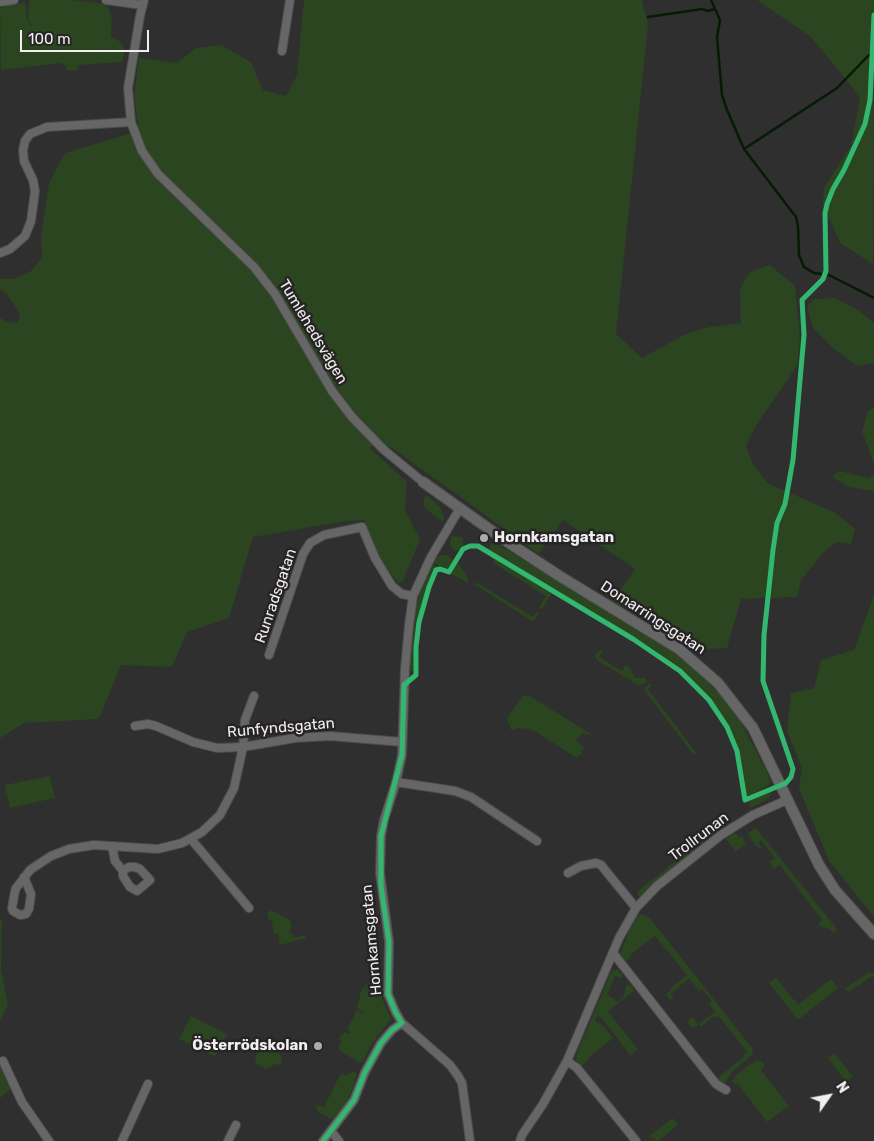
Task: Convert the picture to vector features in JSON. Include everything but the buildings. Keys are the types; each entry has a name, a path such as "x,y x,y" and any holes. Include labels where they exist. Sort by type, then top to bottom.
{"street":[{"path":"0,2 14,0"},
{"path":"106,0 143,3"},
{"path":"282,51 290,0"},
{"name":"Tumlehedsvägen","path":"143,3 130,67 128,88 131,122 142,152 158,174 254,267 275,294 332,391 352,417 384,450 423,482"},
{"path":"0,253 10,249 25,236 31,221 35,191 33,180 24,161 23,150 25,141 30,134 47,127 131,122"},
{"name":"Domarringsgatan","path":"423,482 558,575 679,649 705,670 731,698 753,728 819,865 835,890 874,934"},
{"name":"Hornkamsgatan","path":"402,1023 388,994 389,942 380,872 381,836 402,755 408,624 413,596 430,558 460,508"},
{"name":"Runradsgatan","path":"269,656 303,554 310,544 324,535 362,527 374,558 392,586 402,594 413,596"},
{"path":"24,877 43,860 69,849 94,845 158,849 170,847 191,839 212,824 225,806 234,788 245,720 254,696"},
{"name":"Runfyndsgatan","path":"135,726 156,726 204,745 217,748 295,738 330,736 402,742"},
{"path":"396,782 455,791 471,797 537,841"},
{"name":"Trollrunan","path":"520,1141 522,1134 567,1061 613,953 636,908 657,886 721,835 753,816 787,800"},
{"path":"191,839 249,908"},
{"path":"112,846 115,861 123,871"},
{"path":"568,874 581,866 596,863 601,865 636,908"},
{"path":"613,953 716,1084 726,1090"},
{"path":"323,1141 354,1100 365,1072 381,1043 392,1030 402,1023 450,1066 458,1076 462,1084 470,1141"},
{"path":"3,1061 22,1102 49,1141"},
{"path":"567,1061 577,1068 636,1141"},
{"path":"122,1141 148,1084"},
{"path":"228,1141 236,1125"},
{"path":"331,1131 339,1141"}],"green space":[{"path":"29,0 72,0 106,4 112,19 111,36 119,41 125,49 122,62 78,65 77,70 67,71 66,67 60,63 1,70 0,8 25,2 27,19 32,27 28,18"},
{"path":"304,0 642,0 648,25 616,334 642,358 694,331 741,323 740,289 750,272 770,265 795,286 800,338 797,366 757,424 746,445 752,462 767,483 836,513 855,529 851,544 836,542 822,554 801,580 797,597 741,599 727,648 706,649 612,602 635,569 563,520 539,554 391,447 369,447 407,482 405,510 420,539 403,581 398,583 378,556 364,520 346,521 253,537 229,618 187,632 172,667 121,665 99,719 24,723 0,738 0,318 7,322 18,323 20,313 6,293 0,290 0,279 14,279 31,271 42,257 41,238 49,183 65,153 139,131 134,96 139,58 177,63 196,48 221,45 251,62 263,90 286,96 297,75"},
{"path":"757,0 874,0 873,264 840,243 823,204 824,188 851,146 860,99 810,36"},
{"path":"835,298 858,310 874,323 874,363 857,366 833,348 813,328 807,308 813,299"},
{"path":"874,408 874,464 862,431 868,411"},
{"path":"839,471 868,478 874,475 874,491 849,487 832,477"},
{"path":"427,495 441,508 444,517 443,522 424,506 424,498"},
{"path":"451,536 463,537 463,546 456,552 450,546"},
{"path":"491,543 499,545 642,631 670,649 698,672 727,702 739,719 765,768 770,780 769,785 748,796 745,793 739,750 733,735 711,700 685,674 656,651 490,550"},
{"path":"446,555 455,561 448,571 433,562 435,558"},
{"path":"493,556 552,592 543,608 539,607 546,596 493,563 494,560 491,558"},
{"path":"457,562 467,575 468,583 450,573"},
{"path":"432,564 436,567 421,610 416,643 415,671 409,671 414,616 421,589"},
{"path":"476,582 533,617 537,611 539,614 532,621 475,585"},
{"path":"874,595 874,917 829,861 799,788 802,768 787,731 791,693 814,688 821,660 854,650"},
{"path":"602,649 599,657 622,671 626,665 630,668 635,678 646,678 647,682 640,686 597,660 595,655"},
{"path":"650,683 652,685 648,689 698,755 693,754 645,691 645,687"},
{"path":"523,696 530,696 594,736 583,733 576,741 585,748 581,751 582,754 575,757 533,730 518,728 511,730 507,718"},
{"path":"50,776 55,798 10,808 5,785"},
{"path":"771,791 772,793 769,798 751,808 750,800"},
{"path":"721,825 724,828 672,869 641,897 638,896 638,891"},
{"path":"756,828 837,929 833,933 829,929 819,926 822,920 780,865 774,869 769,862 775,858 761,840 758,842 762,848 759,849 751,839 748,833"},
{"path":"732,834 737,834 740,838 742,836 746,844 736,852 726,839"},
{"path":"271,910 290,920 292,928 289,930 294,938 305,935 306,938 280,945 278,933 274,934 271,919 269,920 267,913"},
{"path":"642,914 650,918 753,1049 752,1055 733,1071 726,1082 720,1082 716,1079 744,1057 743,1055 747,1052 719,1016 716,1018 714,1016 701,1027 699,1024 692,1029 687,1022 692,1017 698,1024 715,1012 709,1004 712,1001 702,989 699,991 689,978 671,994 674,998 670,1000 666,994 671,990 670,988 687,975 655,936 630,955 631,957 624,963 619,957 630,929 638,916"},
{"path":"0,918 2,920 1,969 8,1005 0,1021"},
{"path":"612,970 618,970 623,976 621,978 615,976 607,995 617,1002 623,997 627,985 631,985 635,990 608,1011 638,1050 630,1055 599,1015 595,1020 597,1023 601,1023 613,1038 581,1066 576,1060 577,1053"},
{"path":"869,972 874,974 874,978 872,976 849,992 845,989"},
{"path":"776,977 798,1005 831,979 838,988 798,1020 769,983"},
{"path":"366,984 380,994 391,1019 371,1045 363,1062 360,1063 338,1048 342,1041 339,1039 341,1035 345,1032 349,1034 350,1032 347,1030 357,1010 362,1013 364,1012 357,1008 361,991"},
{"path":"191,1016 227,1034 215,1057 179,1039"},
{"path":"269,1046 279,1052 282,1061 281,1065 275,1064 266,1069 256,1063 255,1059 258,1049"},
{"path":"834,1053 853,1076 846,1082 828,1058"},
{"path":"756,1060 761,1061 765,1065 761,1070 789,1106 767,1122 736,1081 737,1085 732,1082 736,1075"},
{"path":"0,1061 12,1088 0,1098"},
{"path":"353,1071 357,1073 353,1087 346,1103 339,1112 332,1119 319,1113 316,1105 324,1107 341,1073 346,1076"},
{"path":"673,1118 678,1125 658,1141 649,1136"}],"waterway":[{"path":"711,0 720,20 717,37 722,95 727,110 744,149 796,217 799,255 804,267 814,273 829,275 874,298"},
{"path":"648,17 702,9 708,11 715,9"},
{"path":"744,149 837,88 869,55"}],"cycle path":[{"path":"323,1141 354,1100 365,1072 381,1043 392,1030 402,1023 388,994 389,942 381,886 381,836 402,755 404,685 416,675 416,647 419,622 436,570 440,569 449,572 463,549 470,546 478,546 633,639 680,671 709,700 727,727 737,751 745,800 786,783 791,777 793,769 763,681 764,635 773,550 777,523 785,504 793,460 804,335 802,300 823,279 826,271 825,213 827,204 865,124 870,100 874,15"}],"place":[{"name":"Hornkamsgatan","path":"484,538"},
{"name":"Österrödskolan","path":"318,1046"}]}
